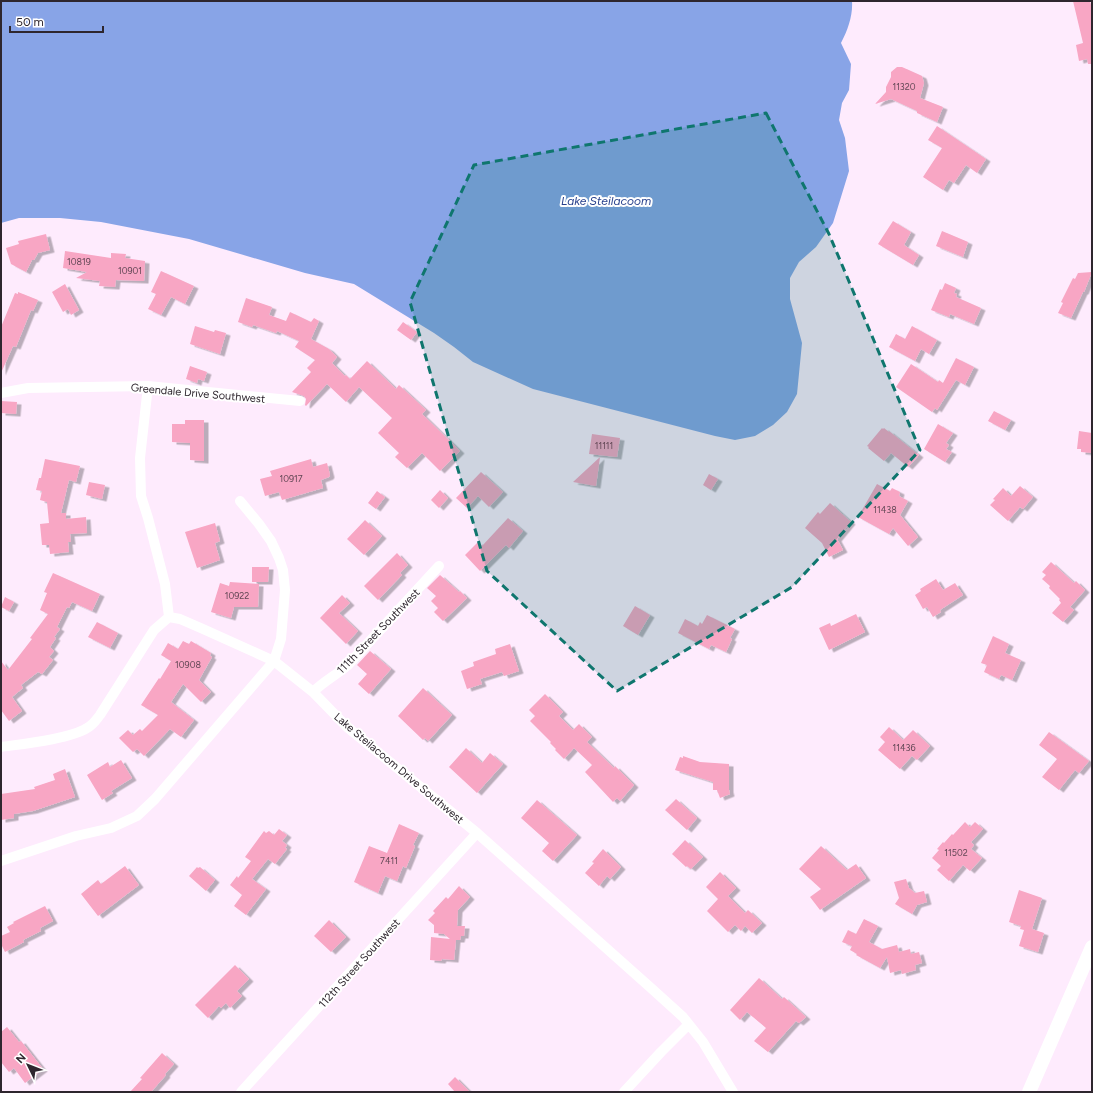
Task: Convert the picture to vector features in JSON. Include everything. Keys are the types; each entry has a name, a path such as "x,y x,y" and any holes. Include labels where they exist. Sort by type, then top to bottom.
{"main road":[{"path":"1029,1092 1092,948"}],"street":[{"name":"Greendale Drive Southwest","path":"1,393 28,388 148,386 300,401"},
{"path":"1,747 74,734 86,730 100,715 154,630 169,617 165,584 141,496 140,458 148,386"},
{"path":"1,860 76,836 111,828 136,816 155,800 274,661 281,639 285,590 283,570 271,541 260,524 240,501"},
{"name":"111th Street Southwest","path":"313,692 347,666 439,566"},
{"name":"Lake Steilacoom Drive Southwest","path":"169,617 180,619 274,661 313,692 347,726 477,834 682,1017 703,1042 733,1092"},
{"name":"112th Street Southwest","path":"242,1092 477,834"},
{"path":"624,1092 688,1025"}],"highlighted area":[{"path":"766,113 829,234 920,450 792,587 617,691 487,571 410,302 474,165"}],"water":[{"name":"Lake Steilacoom","path":"1,1 852,1 850,22 841,43 851,64 849,90 842,103 839,120 845,138 849,171 833,223 816,247 799,262 790,278 790,299 802,343 797,394 787,412 773,425 755,436 735,440 715,436 533,389 473,362 434,333 354,284 305,273 189,239 101,222 60,218 19,218 1,223"}],"building":[{"path":"1073,1 1090,1 1092,10 1092,64 1088,64 1087,59 1079,61 1076,45 1083,43"},
{"path":"897,67 902,67 922,76 924,83 920,98 943,107 937,122 891,99 875,104 886,92 886,87 891,77 891,72"},
{"path":"937,126 986,159 977,173 966,165 954,183 949,180 943,190 923,177 942,148 928,140"},
{"path":"893,221 911,232 904,245 919,255 913,265 878,244"},
{"path":"942,231 968,242 963,257 936,246"},
{"path":"46,234 50,250 38,253 34,260 32,260 26,272 11,264 6,248 19,244 18,241"},
{"path":"65,251 111,258 111,253 126,254 125,258 145,261 144,281 116,280 115,287 99,286 100,281 76,278 87,272 63,268"},
{"path":"161,271 194,286 185,304 171,297 161,315 148,309 156,294 151,292"},
{"path":"1092,272 1071,318 1058,313 1063,303 1061,302 1073,278 1075,279 1078,273"},
{"path":"945,283 956,288 954,293 957,294 956,297 981,308 974,324 950,314 949,317 931,310 940,289 942,290"},
{"path":"65,284 79,310 71,315 68,309 63,312 52,292"},
{"path":"18,292 38,300 33,311 31,310 16,347 13,346 1,373 1,327 15,293 18,294"},
{"path":"246,298 272,307 269,315 286,321 290,312 311,322 314,318 319,321 311,339 329,349 337,357 332,363 345,376 346,375 350,379 367,361 396,389 399,385 426,410 422,414 460,451 440,471 422,453 407,468 395,457 399,453 378,433 392,418 359,387 346,402 327,384 306,406 306,399 304,396 292,392 311,372 307,368 315,360 295,347 299,341 277,331 276,333 253,325 252,327 238,322"},
{"path":"403,322 417,332 411,340 397,330"},
{"path":"195,326 214,332 215,330 226,333 220,354 190,344"},
{"path":"912,326 937,340 929,354 921,349 915,361 889,347 896,334 905,339"},
{"path":"956,358 974,367 965,385 956,380 937,410 935,408 932,412 896,387 911,364 938,382 939,380 943,383"},
{"path":"190,366 207,372 204,381 198,379 197,383 186,379"},
{"path":"1,401 17,402 16,414 1,413"},
{"path":"994,411 1011,420 1005,430 988,421"},
{"path":"185,420 204,420 204,461 190,460 190,443 172,442 172,424 185,424"},
{"path":"938,424 953,433 946,443 949,445 946,449 952,452 945,462 924,449"},
{"path":"882,428 889,431 919,455 908,467 891,453 884,461 868,448 869,447 867,446"},
{"path":"1079,431 1092,433 1092,453 1081,452 1081,449 1077,449"},
{"path":"592,434 620,438 617,457 589,454"},
{"path":"600,457 596,486 573,482"},
{"path":"45,459 80,466 76,482 69,480 61,513 66,513 66,519 86,517 87,533 70,534 71,542 68,542 69,552 50,554 49,545 42,545 40,524 49,523 47,502 40,500 42,491 36,490 39,478 41,478"},
{"path":"311,459 313,467 327,463 330,475 329,477 321,480 323,488 282,500 279,492 265,496 260,479 272,476 270,471"},
{"path":"481,472 503,492 489,507 478,496 467,508 456,498"},
{"path":"709,474 718,479 711,490 703,485"},
{"path":"89,482 105,485 102,499 86,495"},
{"path":"877,484 890,491 892,488 900,492 899,496 908,501 900,515 918,537 908,546 893,528 889,534 858,517"},
{"path":"1020,486 1033,497 1023,509 1020,507 1008,521 990,505 995,500 993,499 1003,488 1011,496"},
{"path":"440,490 448,498 439,508 431,500"},
{"path":"377,491 385,497 376,509 368,503"},
{"path":"830,503 851,522 837,539 843,550 829,557 822,543 805,528 818,512 820,514"},
{"path":"508,518 523,531 509,548 506,545 480,571 465,555 478,542 482,546"},
{"path":"365,520 382,536 364,555 347,539"},
{"path":"215,523 220,541 215,543 220,560 197,568 185,532"},
{"path":"397,553 408,565 400,573 402,575 378,600 364,586"},
{"path":"1051,562 1074,583 1076,581 1085,590 1070,607 1074,610 1063,622 1052,613 1061,603 1059,600 1060,599 1049,588 1050,586 1042,579 1046,575 1042,572"},
{"path":"252,567 269,567 268,582 252,582"},
{"path":"53,573 100,594 92,611 72,602 69,608 67,607 57,627 60,629 54,637 56,638 50,647 54,651 49,657 53,660 42,674 38,672 21,685 23,688 12,697 22,711 9,721 1,710 1,661 8,670 32,639 30,638 48,614 40,610 47,593 44,592"},
{"path":"440,575 467,598 443,621 434,612 438,608 431,601 436,596 427,588"},
{"path":"936,579 943,590 955,583 963,595 940,610 941,612 933,617 927,607 923,609 915,595 921,591 920,589"},
{"path":"230,582 259,584 258,607 234,607 231,618 211,612 220,583 229,586"},
{"path":"342,595 350,603 339,613 358,631 346,644 320,618"},
{"path":"5,597 14,602 9,611 1,607"},
{"path":"635,606 650,615 638,635 623,626"},
{"path":"856,614 865,632 829,650 819,628 830,623 831,626"},
{"path":"707,615 735,629 730,638 732,639 726,652 711,645 709,649 678,633 685,619 698,626 700,622 702,624"},
{"path":"97,622 118,633 110,648 88,637"},
{"path":"993,636 1009,644 1005,653 1021,660 1012,680 1001,675 999,679 984,672 987,665 981,663"},
{"path":"183,641 189,644 191,641 211,653 210,656 212,657 199,680 211,692 201,702 183,684 171,702 194,720 181,737 170,729 144,756 137,749 133,752 119,738 128,730 133,735 140,729 142,731 158,715 141,705 171,661 161,655 168,643 178,649"},
{"path":"510,644 519,671 504,676 502,672 480,679 482,684 467,689 461,671 474,666 473,662 496,654 495,649"},
{"path":"370,651 391,669 369,694 358,684 367,674 357,665"},
{"path":"423,688 452,715 428,741 425,738 423,740 398,716"},
{"path":"545,694 563,712 559,716 573,730 579,724 592,737 587,742 634,785 620,801 617,798 613,802 585,772 592,765 574,748 564,759 555,750 556,749 550,743 551,742 530,721 535,716 529,710"},
{"path":"889,727 903,740 913,730 930,746 917,760 912,756 900,769 878,750 885,742 880,737"},
{"path":"1049,732 1089,761 1079,773 1075,770 1059,790 1042,777 1057,759 1039,745"},
{"path":"466,748 482,763 490,753 503,764 477,793 449,767"},
{"path":"683,756 700,762 729,764 730,794 720,798 717,790 713,790 713,782 675,770 680,757 683,758"},
{"path":"121,760 132,778 111,791 113,793 102,800 87,775 108,762 110,767"},
{"path":"65,769 75,797 33,811 14,814 14,818 1,820 1,794 35,789 34,787 55,780 53,774"},
{"path":"676,799 697,818 687,830 665,810"},
{"path":"537,800 577,835 553,861 542,851 549,843 521,818"},
{"path":"965,822 970,827 975,822 983,829 971,842 974,845 971,849 982,858 970,871 963,865 949,881 937,870 941,866 932,858 939,850 937,849 943,842 944,843 952,834 953,835"},
{"path":"399,824 419,833 413,845 415,846 406,868 403,866 397,881 385,876 378,893 354,882 369,846 387,853"},
{"path":"279,829 287,835 282,841 287,845 285,848 287,849 275,864 268,859 252,879 266,889 246,915 234,906 242,895 230,885 237,876 238,878 251,861 245,857 264,831 266,833 269,831 274,835"},
{"path":"685,840 703,857 691,869 687,866 686,867 672,854"},
{"path":"821,846 847,870 856,864 866,878 820,910 810,897 821,889 799,869"},
{"path":"603,849 621,867 610,879 607,876 599,886 585,873"},
{"path":"125,866 139,885 98,916 81,894 98,880 101,884"},
{"path":"197,867 200,867 215,880 206,891 189,876"},
{"path":"720,872 736,888 728,896 745,913 748,910 762,923 752,933 745,926 741,931 735,925 728,932 707,911 718,899 706,887"},
{"path":"906,879 909,888 915,893 924,891 927,902 917,905 912,914 895,904 899,898 894,882"},
{"path":"459,886 470,897 458,910 457,926 465,926 464,936 461,936 460,940 456,940 454,960 430,960 431,937 450,939 444,934 434,933 434,925 428,920 435,913 433,911 446,897 448,899"},
{"path":"1019,890 1042,898 1032,929 1044,933 1038,952 1019,946 1024,930 1020,929 1021,926 1009,922"},
{"path":"45,906 53,921 40,928 41,931 23,940 24,942 5,952 1,944 1,936 10,932 7,927 14,923 13,922"},
{"path":"864,919 878,926 869,942 882,949 897,945 899,952 910,949 911,954 919,952 922,963 915,965 916,970 902,974 901,970 890,973 887,957 880,968 856,955 857,954 850,950 852,946 842,942 848,930 856,934"},
{"path":"329,920 346,937 331,952 314,936"},
{"path":"235,965 249,979 237,991 242,996 230,1008 226,1003 221,1008 219,1006 208,1018 195,1005"},
{"path":"759,978 782,999 784,997 806,1017 799,1023 796,1021 768,1052 754,1041 766,1028 747,1012 740,1020 730,1010"},
{"path":"7,1027 19,1042 21,1041 43,1069 25,1083 14,1068 9,1072 1,1062 1,1032"},
{"path":"162,1053 174,1064 165,1074 166,1075 151,1092 130,1092 142,1079 140,1078"},
{"path":"455,1077 470,1092 455,1092 448,1084"}]}
